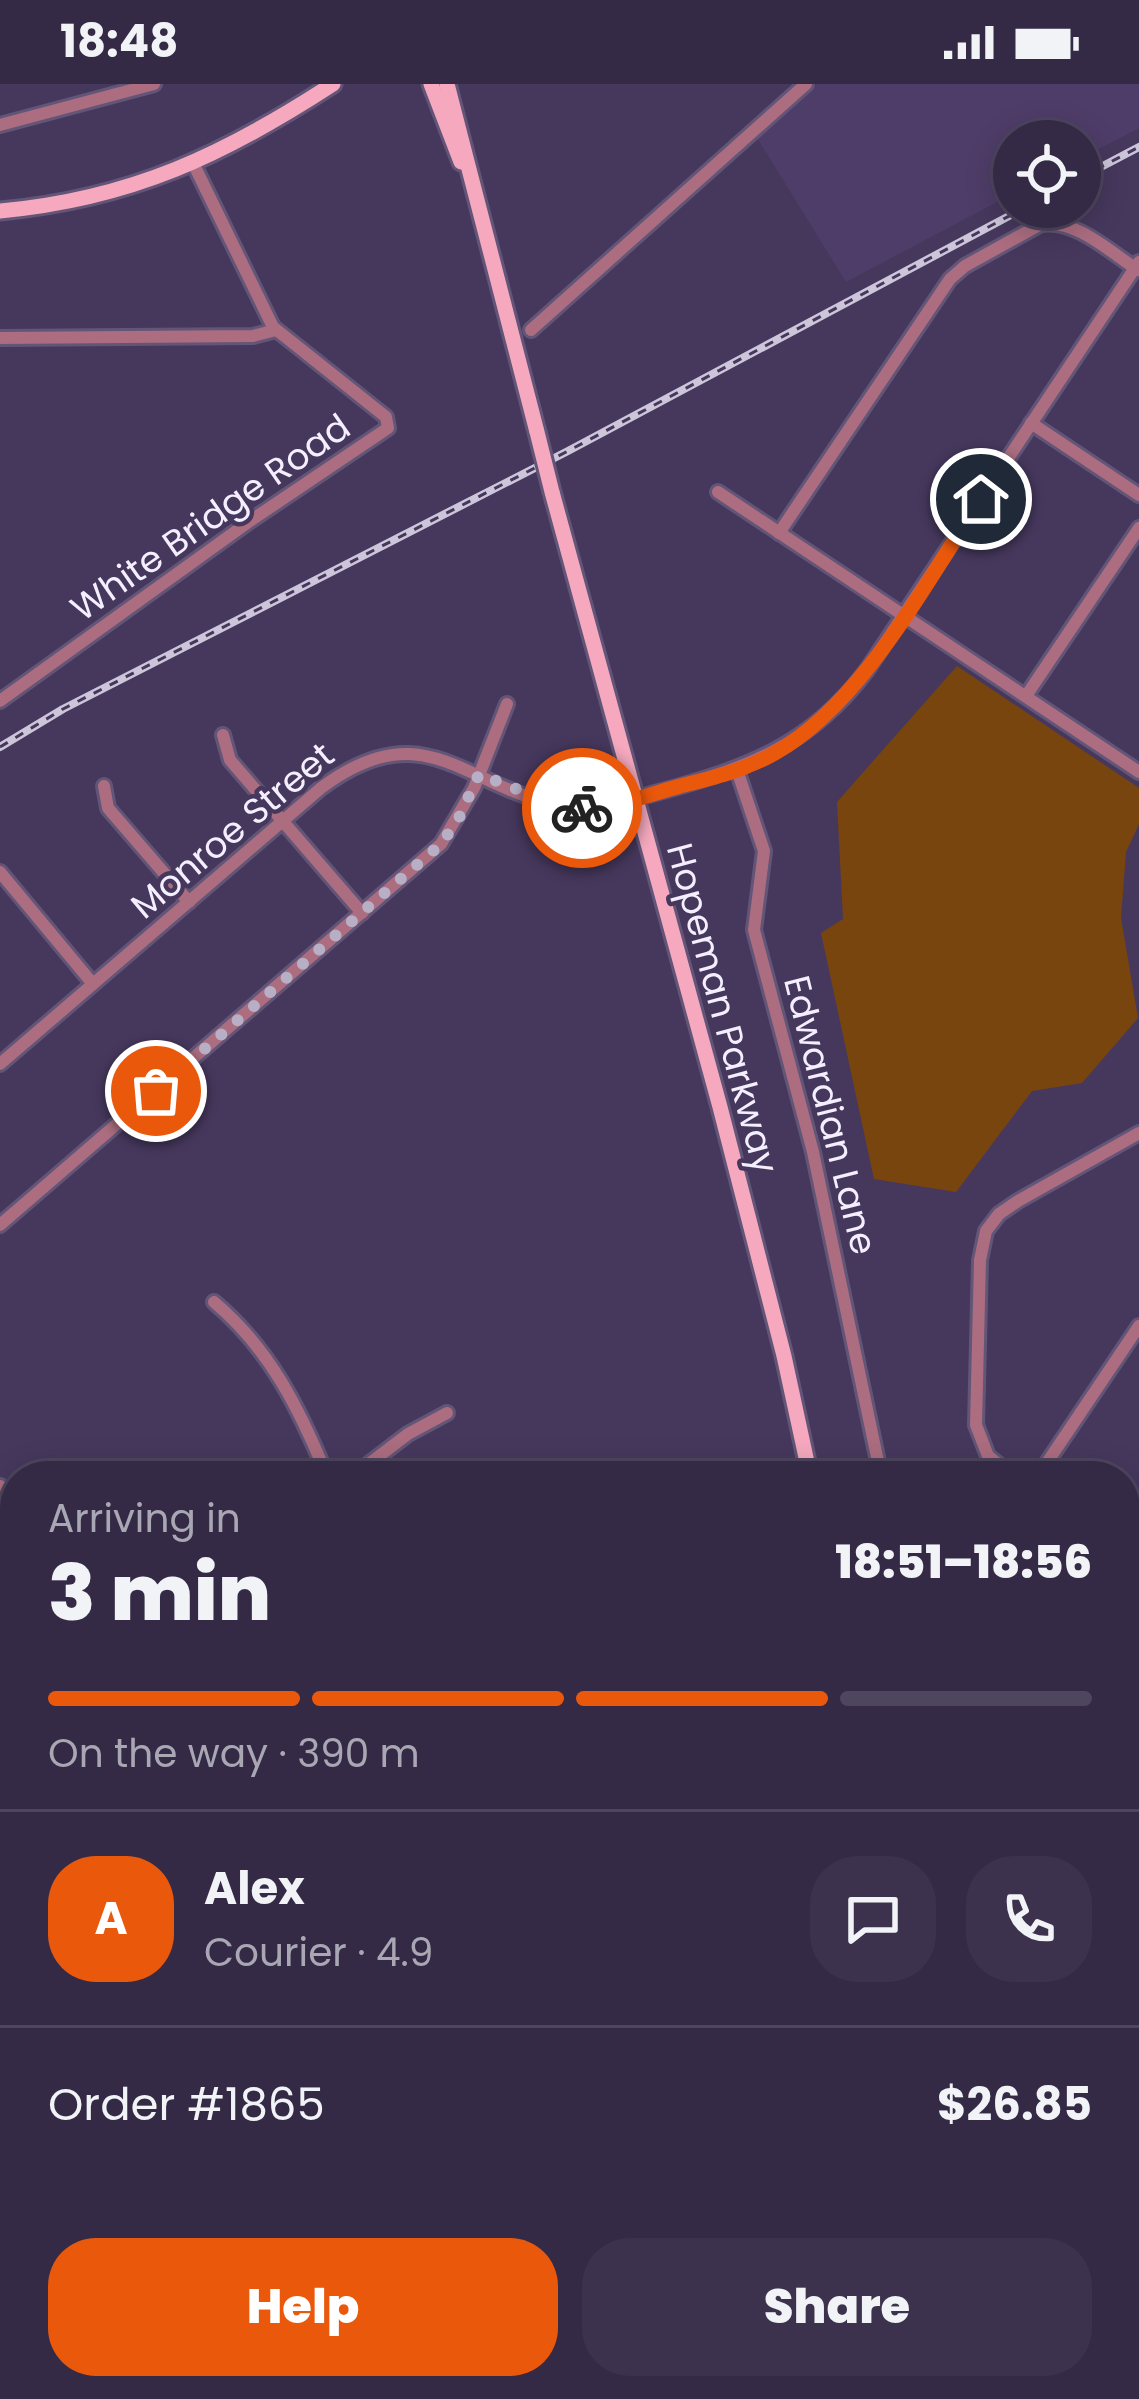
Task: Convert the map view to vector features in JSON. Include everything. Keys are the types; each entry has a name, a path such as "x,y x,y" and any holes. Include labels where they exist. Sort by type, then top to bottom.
{"main road":[{"path":"1,206 101,196 194,165 262,130 333,84"},
{"name":"Hopeman Parkway","path":"431,84 481,209"},
{"name":"Hopeman Parkway","path":"447,84 808,1461"}],"street":[{"path":"0,124 97,91 154,84"},
{"path":"531,330 806,84"},
{"path":"0,338 253,336 276,330 194,165"},
{"path":"779,533 950,279 964,266 1041,224 1055,222 1138,267"},
{"name":"Monroe Street","path":"0,1063 334,778 376,756 416,754 568,807 594,808 737,770 776,753 837,706 867,670 1138,267"},
{"name":"White Bridge Road","path":"0,701 282,499 386,431 386,417 276,330"},
{"path":"1031,423 1139,495"},
{"path":"718,492 1139,772"},
{"path":"1026,696 1139,528"},
{"path":"0,1225 441,844 458,820 507,704"},
{"path":"223,735 230,760 362,914"},
{"name":"Edwardian Lane","path":"737,770 764,851 754,930 813,1152 878,1461"},
{"path":"104,786 108,808 189,902"},
{"path":"0,872 93,984"},
{"path":"994,1461 980,1445 976,1412 980,1260 986,1232 999,1214 1018,1201 1139,1133"},
{"path":"214,1303 245,1332 285,1384 320,1461"},
{"path":"1048,1461 1139,1326"},
{"path":"373,1461 447,1413"}],"shaded area":[{"path":"817,84 1139,84 1139,128 1101,148 1101,120 993,120 993,204 846,282 756,136"},
{"path":"957,666 1139,788 1139,824 1126,852 1121,918 1138,1018 1082,1083 1032,1091 956,1192 874,1179 821,933 843,919 837,802"}],"railway":[{"path":"1101,167 1139,147"},
{"path":"0,747 63,709 568,451 993,225"}],"way so far":[{"path":"156,1091 441,844 479,774 544,800 582,808"}],"route":[{"path":"582,808 608,806 745,768 802,736 854,688 981,499"}]}
